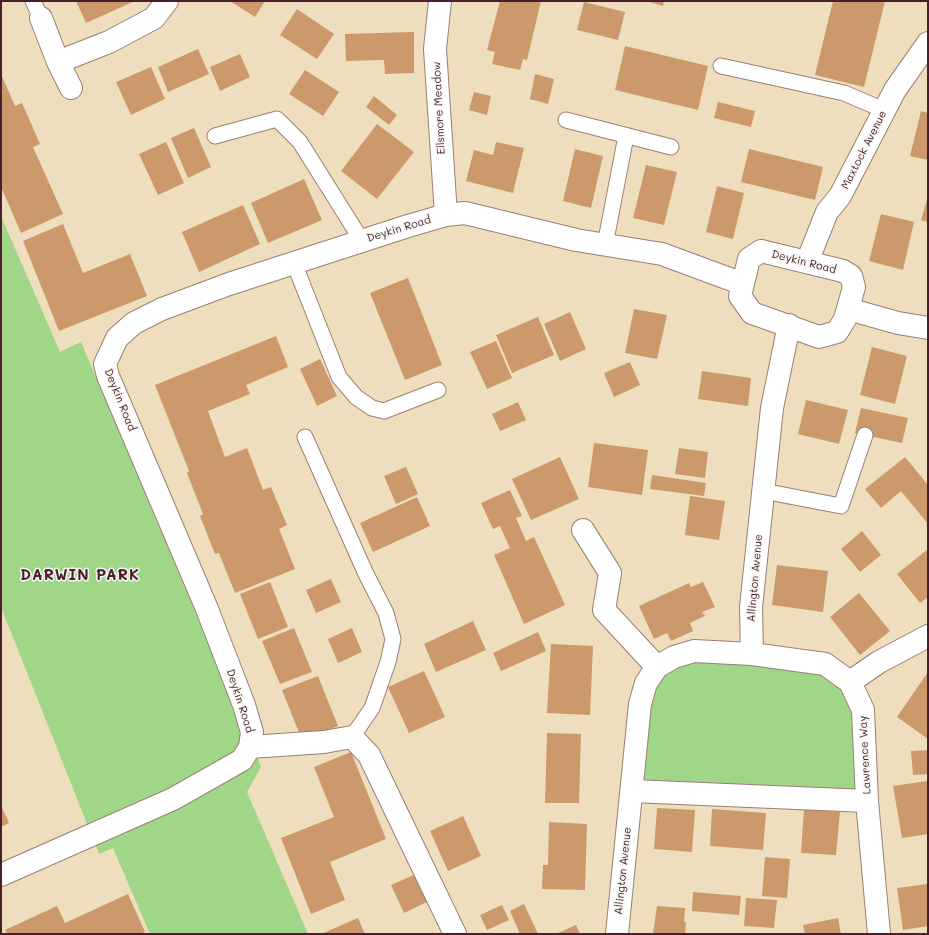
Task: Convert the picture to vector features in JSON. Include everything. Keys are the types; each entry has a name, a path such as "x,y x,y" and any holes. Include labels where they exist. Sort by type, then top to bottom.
{"street":[{"path":"58,62 109,42 154,18 167,1"},
{"name":"Ellsmore Meadow","path":"440,1 435,49 446,215"},
{"path":"37,10 58,62 71,88"},
{"name":"Maxtock Avenue","path":"807,262 827,212 840,196 895,90 928,43"},
{"name":"Deykin Road","path":"1,875 173,798 242,760 250,747 252,732 241,698 207,609 108,376 105,364 117,338 134,323 162,309 229,284 446,215 465,213 576,240 662,254 743,284"},
{"name":"Deykin Road","path":"761,251 843,271 851,276 854,287 845,319 837,332 819,337 752,313 740,296 743,284 749,259 761,251"},
{"path":"848,309 898,323 928,328"},
{"name":"Allington Avenue","path":"617,934 640,704 646,683 657,668 674,657 694,651 752,654 751,607 772,408 789,325"},
{"path":"583,530 610,573 604,610 657,668"},
{"path":"850,682 879,662 928,636"},
{"name":"Lawrence Way","path":"752,654 825,664 850,682 863,710 867,801 878,934"},
{"path":"250,747 324,742 352,737 369,755 454,934"},
{"path":"632,791 867,801"}],"lane":[{"path":"721,66 844,93 884,110"},
{"path":"215,136 277,119 300,142 362,241"},
{"path":"566,120 670,147"},
{"path":"605,245 626,136"},
{"path":"294,263 339,377 356,397 372,408 384,411 438,390"},
{"path":"763,491 841,506 865,435"},
{"path":"305,437 366,574 386,613 393,639 388,662 372,708 352,737"}],"green space":[{"path":"1,216 60,352 81,342 261,767 247,792 308,934 150,934 113,848 99,854 1,607"},
{"path":"752,654 850,682 867,801 632,791 657,667"}],"building":[{"path":"76,1 135,1 86,23"},
{"path":"230,1 265,1 255,17"},
{"path":"500,1 541,1 527,60 523,59 520,70 492,64 495,52 487,50"},
{"path":"646,1 664,1 663,6"},
{"path":"833,1 885,1 864,87 815,75"},
{"path":"584,2 625,12 618,40 577,30"},
{"path":"297,9 334,34 317,59 280,35"},
{"path":"414,32 414,73 385,74 384,60 346,61 345,34"},
{"path":"625,46 708,66 698,110 615,90"},
{"path":"198,49 209,74 168,92 158,67"},
{"path":"240,54 250,77 220,91 210,67"},
{"path":"151,67 165,99 131,115 116,82"},
{"path":"305,70 339,92 323,116 289,94"},
{"path":"1,74 15,106 22,103 40,144 33,147 63,214 21,233 1,187"},
{"path":"535,74 554,79 548,104 530,99"},
{"path":"474,92 491,96 487,115 469,110"},
{"path":"374,96 397,115 389,125 366,107"},
{"path":"718,102 755,111 751,127 714,118"},
{"path":"921,111 928,113 928,160 910,156"},
{"path":"377,124 414,152 377,199 341,171"},
{"path":"194,128 211,167 188,178 171,138"},
{"path":"166,142 184,183 158,195 139,154"},
{"path":"496,142 524,148 513,193 466,181 474,150 493,155"},
{"path":"575,149 603,156 591,208 563,201"},
{"path":"749,149 823,167 815,200 741,182"},
{"path":"646,165 677,172 664,225 633,218"},
{"path":"304,179 322,220 268,243 251,203"},
{"path":"717,186 744,193 733,239 706,232"},
{"path":"928,196 928,222 921,220"},
{"path":"243,205 260,244 199,272 182,232"},
{"path":"881,214 914,222 903,270 869,261"},
{"path":"63,224 83,273 130,254 147,296 59,331 23,241"},
{"path":"408,278 442,365 405,380 370,293"},
{"path":"634,309 667,315 657,359 625,353"},
{"path":"570,312 586,349 560,361 544,324"},
{"path":"538,317 554,355 512,373 496,335"},
{"path":"276,336 288,367 246,385 250,394 208,411 225,457 247,448 263,490 271,487 287,525 279,529 295,569 235,593 219,553 215,554 200,516 203,514 187,473 189,471 155,385"},
{"path":"496,341 512,378 487,389 470,352"},
{"path":"872,347 907,356 895,404 860,395"},
{"path":"320,359 337,396 317,406 300,369"},
{"path":"630,362 640,385 614,397 604,373"},
{"path":"702,371 751,378 748,406 698,399"},
{"path":"806,400 848,410 839,444 798,434"},
{"path":"518,402 526,420 500,431 492,414"},
{"path":"861,408 908,418 902,443 855,433"},
{"path":"594,443 648,450 642,495 588,487"},
{"path":"679,448 708,452 705,478 675,474"},
{"path":"560,457 579,499 531,520 512,479"},
{"path":"905,457 928,485 928,524 901,491 881,508 865,489"},
{"path":"406,467 418,494 396,504 384,476"},
{"path":"652,475 706,483 704,496 650,489"},
{"path":"510,490 522,516 516,518 526,541 534,537 565,605 524,624 494,555 510,548 500,526 493,529 481,503"},
{"path":"690,496 725,501 719,540 685,535"},
{"path":"417,497 430,526 373,552 360,523"},
{"path":"862,531 881,555 860,572 841,549"},
{"path":"928,549 928,597 920,603 897,574"},
{"path":"777,565 828,571 823,612 772,605"},
{"path":"331,579 341,602 316,613 306,590"},
{"path":"270,582 288,627 258,639 240,594"},
{"path":"703,582 715,607 702,612 705,616 690,623 693,631 671,641 667,633 654,639 639,606 689,583 691,587"},
{"path":"859,593 890,631 860,655 830,617"},
{"path":"473,621 486,650 436,672 424,644"},
{"path":"294,628 312,672 280,684 262,641"},
{"path":"352,628 362,652 338,663 328,639"},
{"path":"538,632 546,651 501,671 493,653"},
{"path":"551,644 593,646 590,715 547,713"},
{"path":"424,671 445,717 409,733 388,687"},
{"path":"928,672 928,739 897,717"},
{"path":"318,676 338,726 302,740 282,690"},
{"path":"547,733 581,734 579,803 545,803"},
{"path":"928,750 928,774 913,775 911,751"},
{"path":"351,752 386,839 330,862 345,900 311,914 281,838 334,817 314,767"},
{"path":"927,781 928,834 902,838 893,786"},
{"path":"1,805 9,823 1,827"},
{"path":"657,808 695,810 692,852 654,849"},
{"path":"712,809 766,813 763,850 710,846"},
{"path":"804,809 840,812 836,855 801,853"},
{"path":"463,816 481,856 448,871 430,831"},
{"path":"549,822 587,824 585,890 542,889 543,865 548,865"},
{"path":"765,857 790,859 787,898 762,896"},
{"path":"416,874 429,901 404,913 391,885"},
{"path":"928,884 928,926 903,930 897,888"},
{"path":"693,892 741,896 739,915 692,911"},
{"path":"128,894 145,932 141,934 7,934 5,930 57,906 65,923"},
{"path":"746,898 777,900 774,928 744,926"},
{"path":"524,904 538,934 520,934 510,911"},
{"path":"502,905 509,920 487,930 480,915"},
{"path":"657,906 685,908 685,934 653,934"},
{"path":"358,918 365,934 321,934"},
{"path":"838,918 841,934 805,934 803,925"},
{"path":"576,925 580,934 556,934"}],"district":[{"name":"DARWIN PARK","path":"80,575"}]}
